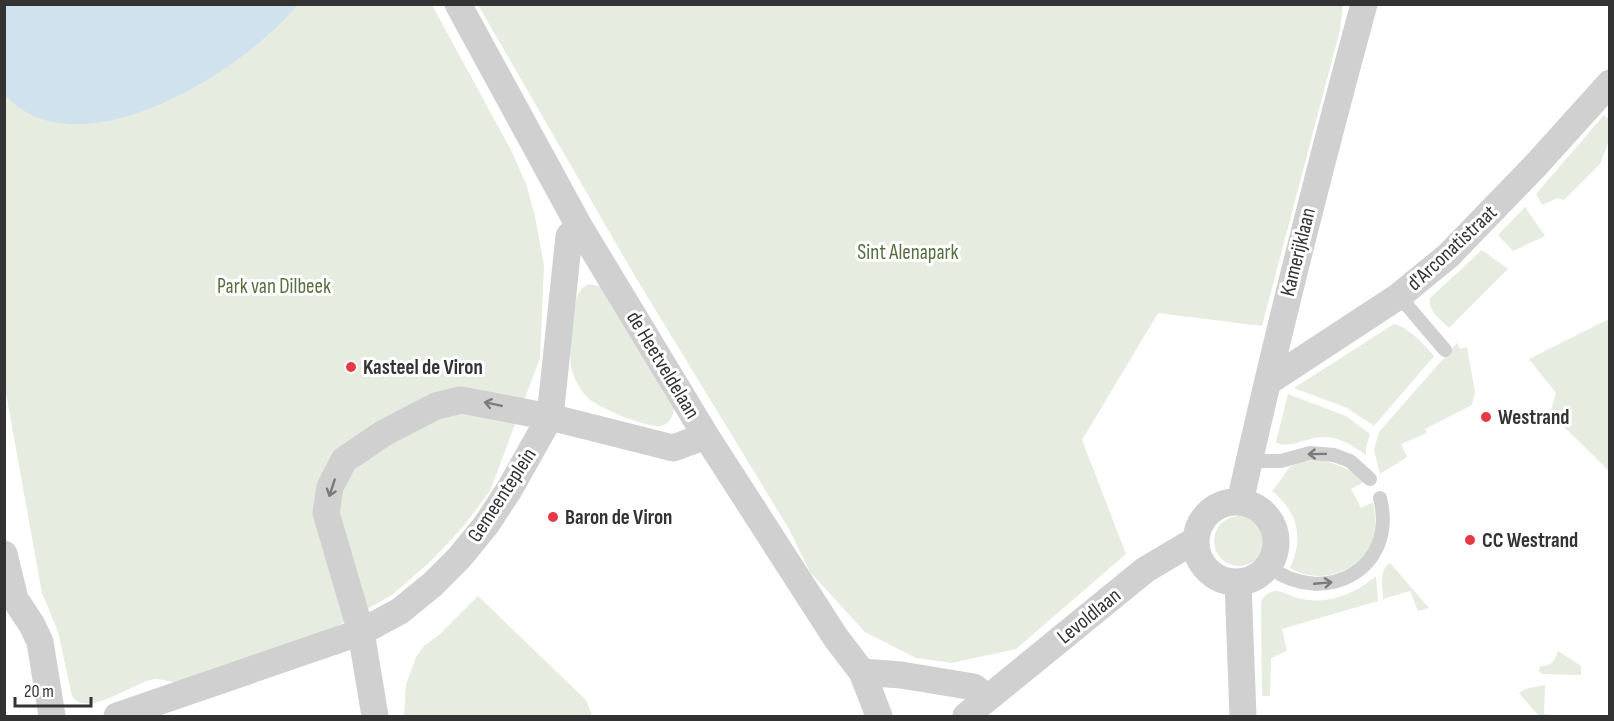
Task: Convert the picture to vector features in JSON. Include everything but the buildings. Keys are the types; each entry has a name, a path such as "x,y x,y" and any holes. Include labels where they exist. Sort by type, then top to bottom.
{"street":[{"name":"de Heetveldelaan","path":"458,4 579,226 706,436 836,638 862,672 879,717"},
{"name":"Kamerijklaan","path":"1240,502 1315,185 1364,4"},
{"name":"d'Arconatistraat","path":"1268,382 1399,296 1449,255 1493,212 1610,83"},
{"name":"Gemeenteplein","path":"117,717 361,632 400,611 433,584 459,558 486,525 509,490 550,417 569,236 579,226"},
{"path":"375,717 361,632 326,513 330,487 344,460 384,433 436,406 461,400 550,417 673,448 706,436"},
{"path":"1240,502 1262,511 1274,529 1277,548 1269,567 1253,579 1238,583 1219,579 1209,572 1199,560 1196,533 1200,521 1209,511 1221,504 1240,502"},
{"name":"Levoldlaan","path":"966,717 1145,570 1196,542"},
{"path":"4,554 15,599 40,642 52,717"},
{"path":"1238,583 1243,717"},
{"path":"862,672 901,675 974,687 988,698"}],"lane":[{"path":"1399,296 1445,350"},
{"path":"1249,461 1281,461 1310,453 1334,454 1350,461 1370,479"},
{"path":"1269,567 1283,577 1308,584 1330,584 1356,572 1367,563 1378,545 1383,525 1380,498"}],"green space":[{"name":"Park van Dilbeek","path":"4,5 432,5 512,152 526,184 535,216 544,266 540,358 490,491 462,528 431,561 392,595 325,633 178,683 161,679 146,681 112,697 89,703 79,702 72,696 58,632 42,593 5,388"},
{"name":"Sint Alenapark","path":"478,5 1343,5 1340,30 1262,326 1158,313 1082,440 1126,554 1016,649 951,663 916,658 865,632 810,572 789,529 636,278"},
{"path":"1604,115 1609,119 1609,141 1600,164 1564,200 1558,198 1542,205 1536,194"},
{"path":"1525,207 1545,236 1513,251 1498,235"},
{"path":"1482,250 1508,269 1449,328 1433,311 1430,298"},
{"path":"589,284 602,287 674,409 673,415 666,424 654,426 645,424 602,407 588,398 576,382 570,356 574,315 579,293"},
{"path":"1609,319 1609,471 1550,413 1556,393 1529,359"},
{"path":"1394,324 1411,333 1434,356 1374,426 1347,408 1294,388"},
{"path":"1457,343 1460,349 1467,347 1475,392 1472,405 1425,429 1427,433 1401,444 1407,457 1380,474 1374,450 1379,432"},
{"path":"1288,394 1346,416 1370,434 1366,455 1345,442 1328,437 1286,445 1276,442"},
{"path":"1320,460 1349,470 1364,482 1351,489 1361,508 1373,502 1375,519 1372,543 1362,557 1354,565 1344,570 1322,576 1300,573 1290,568 1297,546 1296,526 1288,508 1272,491 1290,467"},
{"path":"1234,516 1244,516 1257,523 1264,536 1264,546 1257,559 1244,566 1234,566 1225,562 1218,555 1214,546 1214,536 1218,527 1225,520"},
{"path":"1390,563 1429,608 1418,611 1410,591 1383,599 1383,574"},
{"path":"1376,576 1378,601 1282,629 1287,651 1271,658 1270,696 1262,696 1261,602 1265,596 1275,591 1309,600 1329,599 1349,593"},
{"path":"478,596 586,700 592,716 404,716 406,685 416,657 424,646 440,634"},
{"path":"1558,651 1581,666 1581,675 1542,674 1539,671 1540,666 1552,663"},
{"path":"1545,685 1544,714 1567,716 1539,716 1519,693 1525,689"}],"water":[{"path":"5,4 297,5 273,31 240,58 201,83 159,105 116,119 74,124 36,117 5,95"}],"place":[{"name":"Kasteel de Viron","path":"351,367"},
{"name":"Westrand","path":"1486,417"},
{"name":"Baron de Viron","path":"553,517"},
{"name":"CC Westrand","path":"1470,540"}]}
